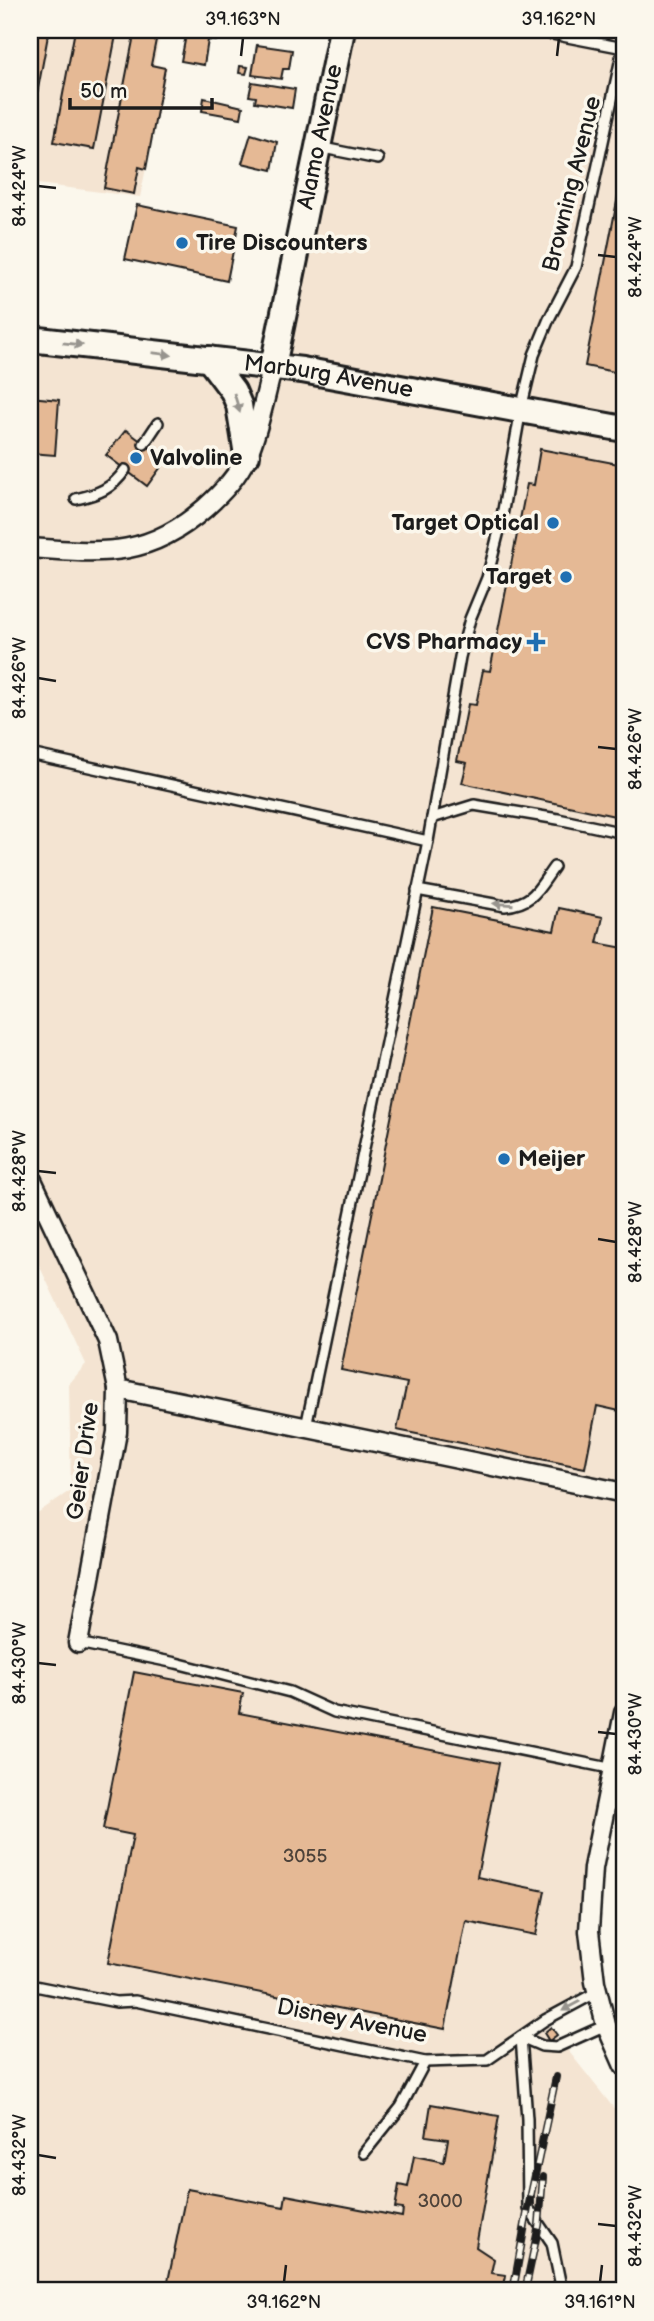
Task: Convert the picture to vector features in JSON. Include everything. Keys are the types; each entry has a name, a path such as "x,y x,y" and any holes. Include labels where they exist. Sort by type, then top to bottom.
{"street":[{"name":"Alamo Avenue","path":"273,366 342,30"},
{"name":"Marburg Avenue","path":"30,339 314,372 624,429"},
{"path":"209,359 233,391 239,405 247,455"},
{"path":"30,548 95,553 122,551 147,545 189,522 227,489 247,455 273,366"},
{"name":"Geier Drive","path":"30,1176 108,1341 118,1389 117,1432 78,1643"},
{"path":"118,1389 624,1493"},
{"path":"624,1713 619,1770 593,1868 589,1931 597,1992 606,2025 624,2066"}],"lane":[{"path":"531,30 624,46"},
{"name":"Browning Avenue","path":"306,1427 428,841 460,657 470,619 487,578 500,527 521,409 534,355 548,318 576,267 624,46"},
{"path":"318,147 378,159"},
{"path":"144,444 158,423"},
{"path":"76,499 102,493 118,480 125,470"},
{"path":"30,754 428,841"},
{"path":"432,818 474,805 624,833"},
{"path":"417,890 506,906 520,904 532,898 554,867"},
{"path":"78,1643 176,1663 290,1692 334,1712 619,1770"},
{"name":"Disney Avenue","path":"30,1985 116,2002 148,2003 425,2062 487,2060 597,1992"},
{"path":"562,2291 552,2243 528,2208 527,2119 521,2037 542,2046 557,2047 606,2025"},
{"path":"364,2153 401,2107 425,2062"}],"shaded area":[{"path":"30,30 161,30 154,64 167,67 140,197 30,183"},
{"path":"342,30 624,30 624,1713 593,1868 595,1982 543,2019 624,2121 624,2291 30,2291 30,1518 71,1490 69,1384 86,1364 30,1246 30,339 273,366"},
{"path":"624,1858 624,1990 618,1925"}],"building":[{"path":"30,30 49,30 30,132"},
{"path":"75,30 117,30 94,149 54,142"},
{"path":"135,30 158,30 151,65 165,68 146,169 139,167 134,194 104,188"},
{"path":"187,30 217,30 216,41 208,40 204,65 181,61"},
{"path":"257,45 292,50 289,69 283,69 281,79 252,75"},
{"path":"240,66 248,67 246,74 239,73"},
{"path":"252,82 295,89 292,108 255,102 256,97 249,96"},
{"path":"204,98 243,107 241,118 202,111"},
{"path":"251,134 277,142 272,170 242,163"},
{"path":"624,165 624,374 585,366"},
{"name":"Tire Discounters","path":"137,205 238,226 227,281 125,259"},
{"path":"30,397 59,400 55,455 30,453"},
{"name":"Valvoline","path":"126,430 166,460 147,486 106,455"},
{"name":"Target","path":"540,449 624,465 624,818 462,783 467,763 457,761 468,704 476,705 483,670 490,671 527,484 534,485"},
{"name":"Meijer","path":"433,907 554,931 559,908 603,917 597,943 624,948 624,1412 597,1406 585,1468 397,1430 407,1383 341,1370"},
{"path":"616,1579 624,1581 622,1588 615,1587"},
{"path":"134,1672 243,1693 239,1713 499,1763 477,1877 545,1891 536,1935 466,1921 445,2029 108,1963 133,1835 103,1829"},
{"path":"551,2027 557,2035 549,2041 544,2033"},
{"path":"431,2104 499,2116 476,2247 494,2259 491,2273 506,2275 503,2291 166,2291 187,2189 284,2207 286,2195 402,2217 403,2209 395,2208 399,2185 408,2187 414,2156 444,2162 448,2139 426,2136"}],"railway":[{"path":"513,2291 556,2077"},
{"path":"525,2291 539,2225 543,2177"}],"place":[{"name":"Tire Discounters","path":"182,243"},
{"name":"Valvoline","path":"136,458"},
{"name":"Target Optical","path":"553,523"},
{"name":"Target","path":"566,577"},
{"name":"CVS Pharmacy","path":"536,642"},
{"name":"Meijer","path":"504,1159"}]}
